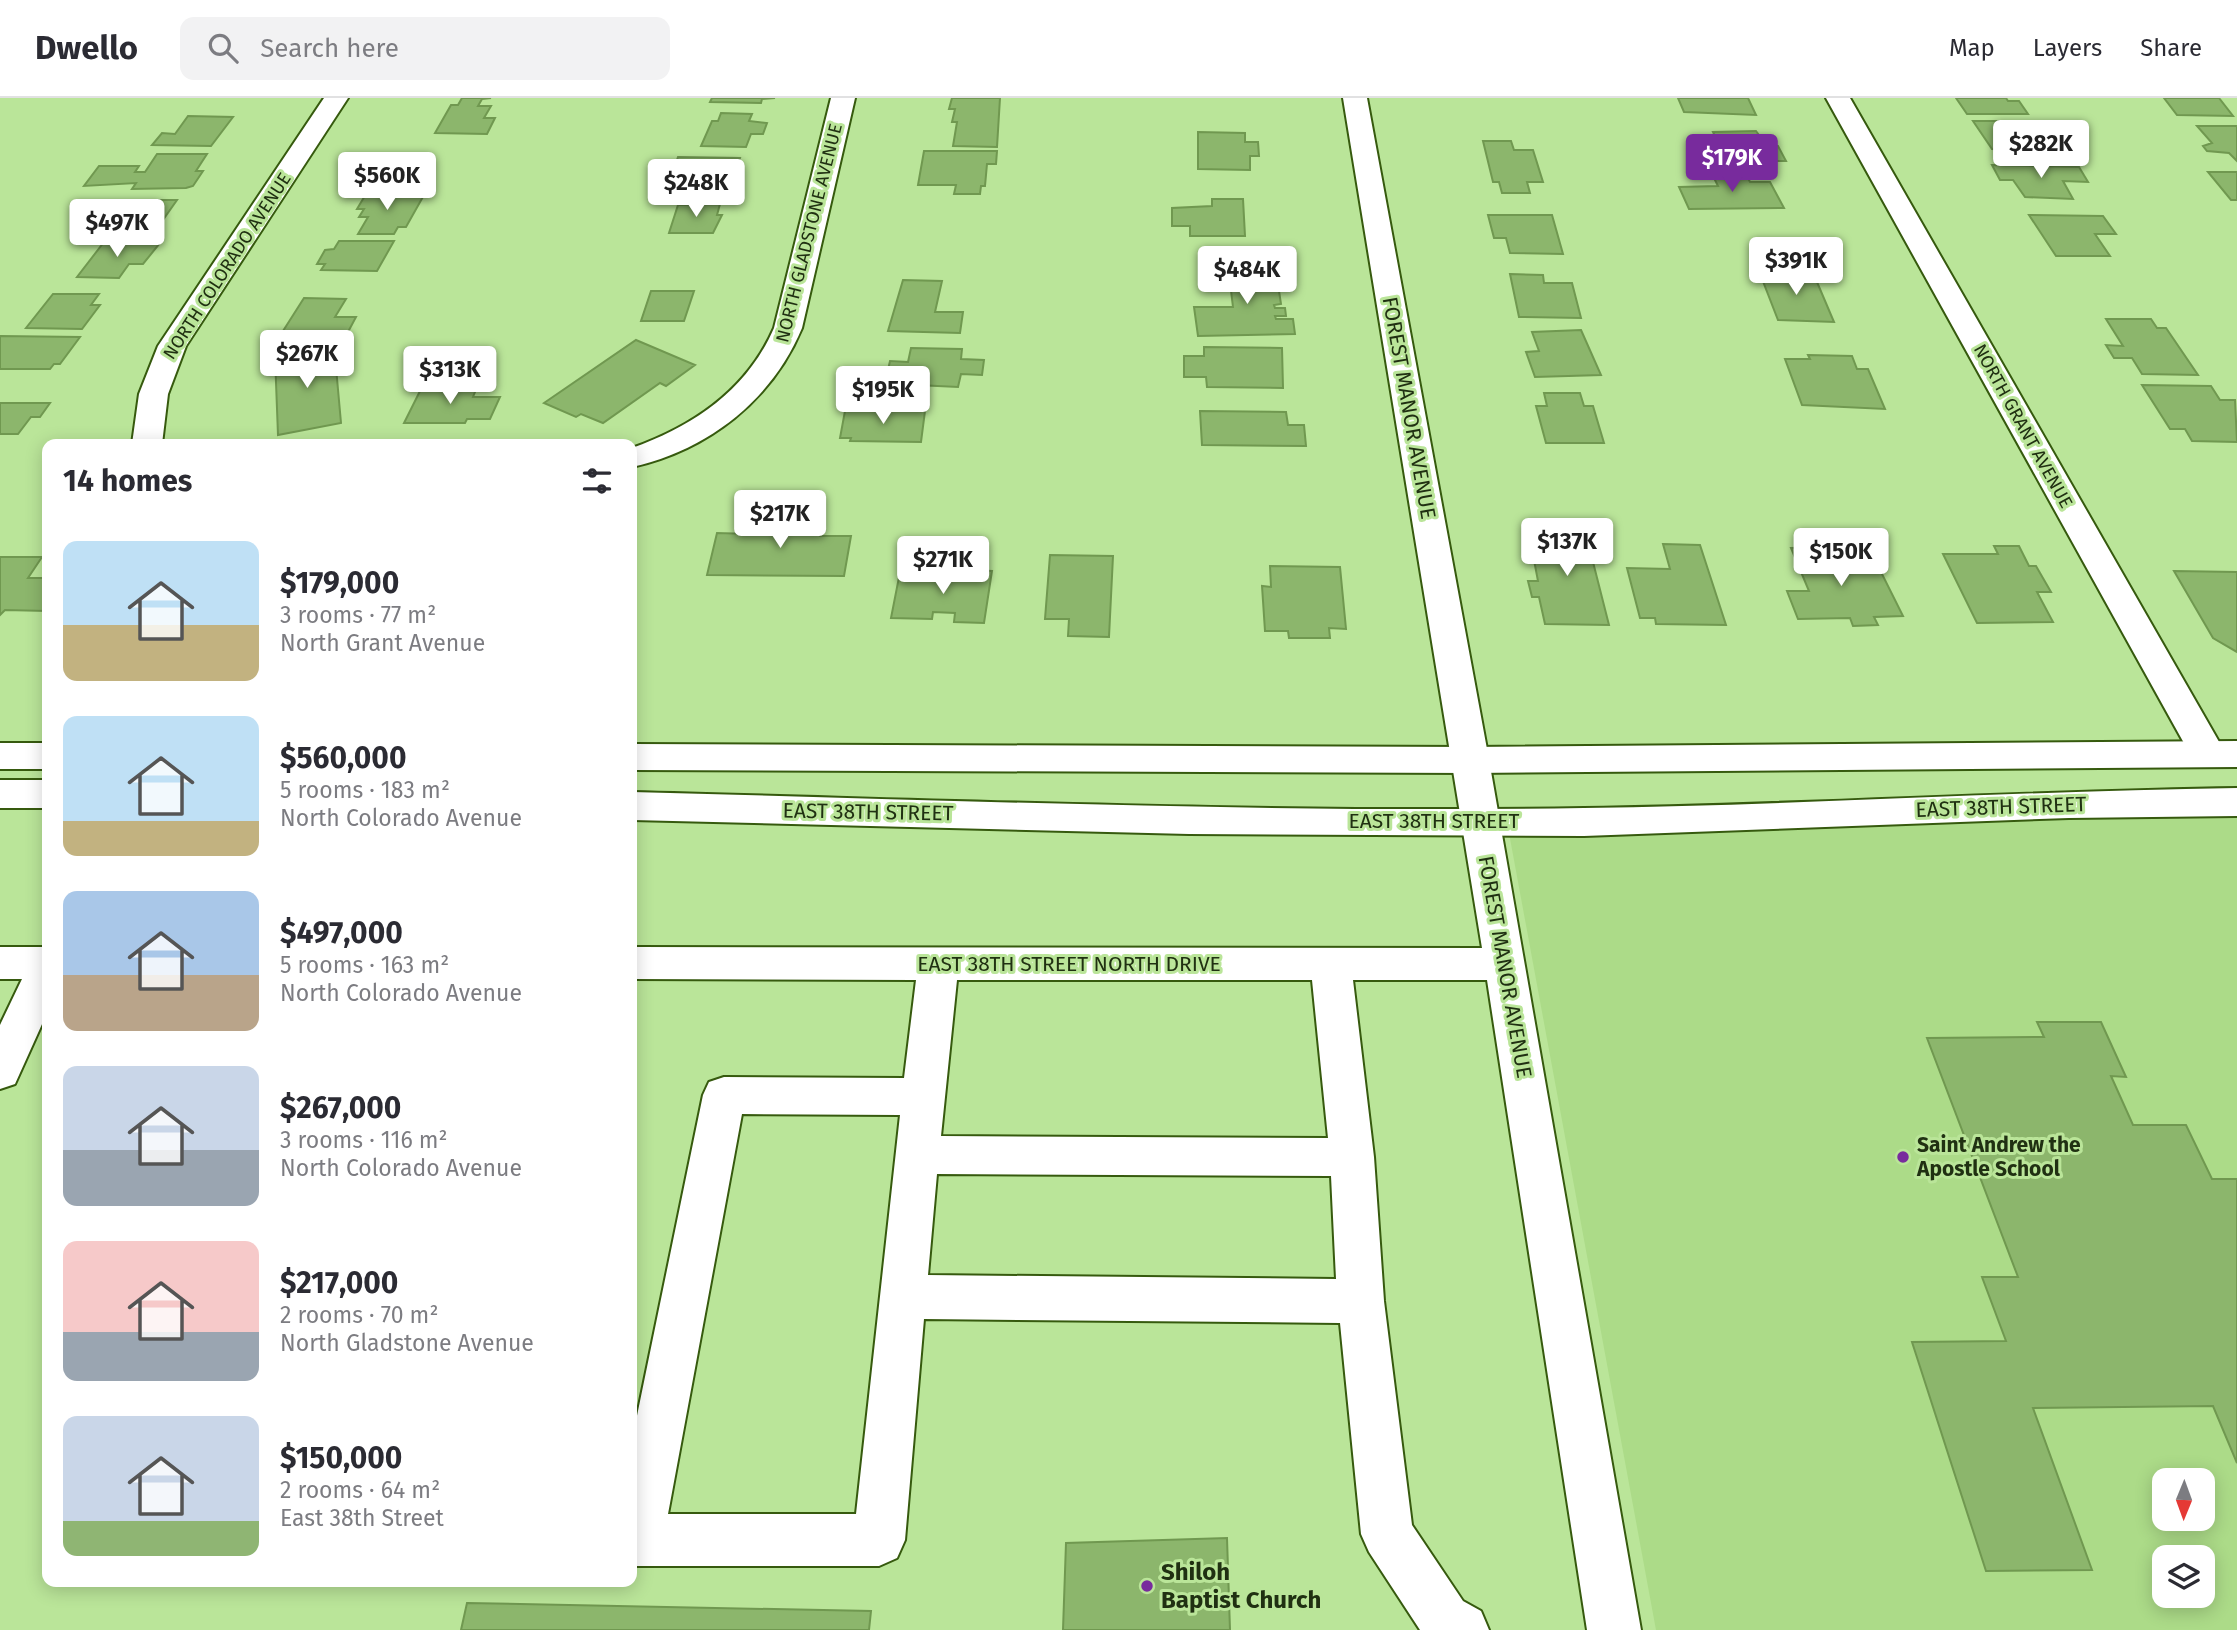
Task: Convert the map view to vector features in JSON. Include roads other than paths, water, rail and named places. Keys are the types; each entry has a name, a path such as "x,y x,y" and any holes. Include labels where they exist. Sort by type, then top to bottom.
{"street":[{"name":"NORTH COLORADO AVENUE","path":"147,439 148,416 156,380 172,346 336,98"},
{"name":"NORTH GLADSTONE AVENUE","path":"637,456 680,439 729,408 759,380 775,359 788,328 843,98"},
{"name":"FOREST MANOR AVENUE","path":"1355,98 1471,760 1614,1630"},
{"name":"NORTH GRANT AVENUE","path":"1838,98 2222,754"},
{"path":"637,757 1471,760 2222,754"},
{"path":"0,755 42,756"},
{"path":"0,794 42,794"},
{"name":"EAST 38TH STREET","path":"637,806 1189,820 1584,822 2069,804 2237,802"},
{"path":"0,963 42,965"},
{"name":"EAST 38TH STREET NORTH DRIVE","path":"637,964 1505,964"},
{"path":"924,1097 724,1095 637,1540 879,1539 916,1155 924,1097 939,964"},
{"path":"1331,964 1352,1157 1361,1301 1387,1534 1444,1620 1462,1630"},
{"path":"0,1071 42,976"},
{"path":"916,1155 1352,1157"},
{"path":"902,1297 1361,1301"}],"place":[{"name":"Saint Andrew the Apostle School","path":"1903,1157"},
{"name":"Shiloh Baptist Church","path":"1147,1586"}]}
